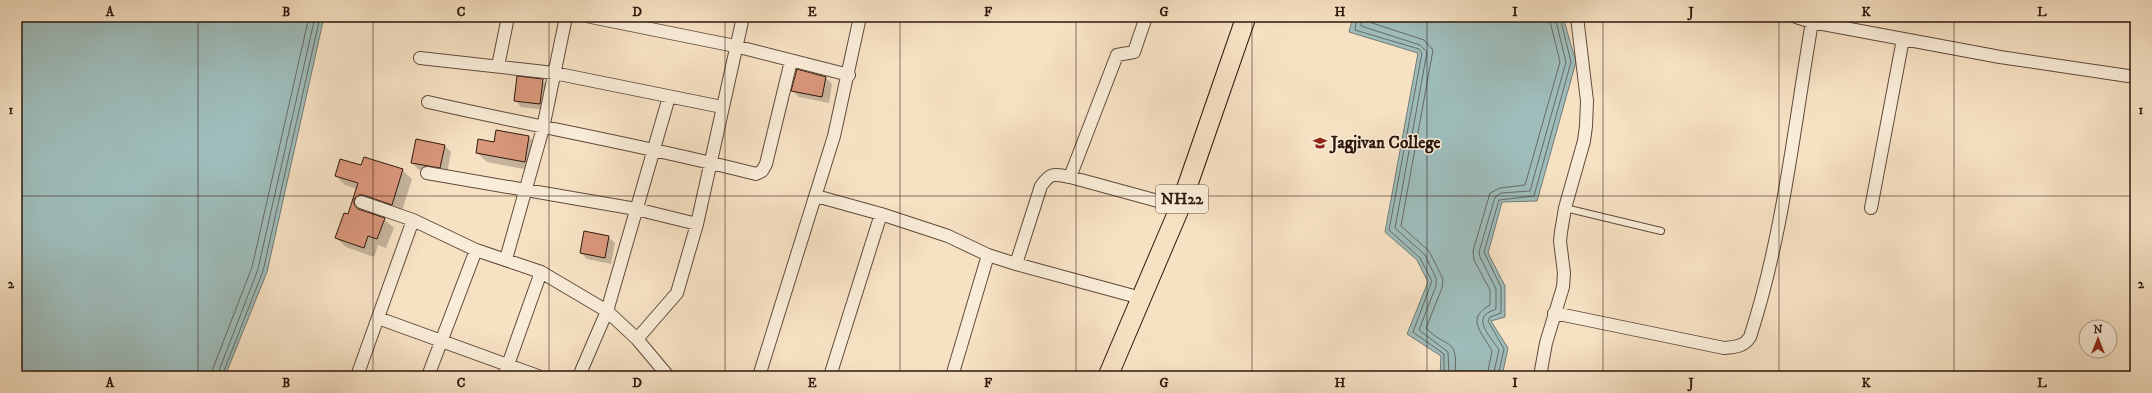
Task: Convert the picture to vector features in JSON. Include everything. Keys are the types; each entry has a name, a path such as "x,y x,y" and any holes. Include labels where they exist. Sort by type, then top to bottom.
{"main road":[{"name":"NH22","path":"1108,376 1180,207 1246,17"}],"street":[{"path":"498,66 508,17"},
{"path":"506,259 543,128 566,17"},
{"path":"591,17 735,46 791,62 849,75"},
{"path":"637,339 677,293 697,224 735,46 743,17"},
{"path":"759,376 834,136 849,75 860,17"},
{"path":"1070,177 1117,55 1134,52 1146,17"},
{"path":"1540,376 1554,313 1564,280 1560,241 1565,208 1584,141 1586,126 1587,101 1577,17"},
{"path":"1796,17 1812,22 2000,57 2135,77"},
{"path":"1554,313 1724,348 1737,347 1747,342 1763,297 1776,239 1812,22"},
{"path":"1871,208 1903,39"},
{"path":"420,58 554,73 722,107"},
{"path":"428,102 543,128 653,149 756,174 762,171 766,164 791,62"},
{"path":"578,376 607,311 669,97"},
{"path":"427,173 636,209 697,224"},
{"path":"1016,264 1041,186 1047,178 1053,174 1070,177 1180,207"},
{"path":"816,196 881,214 948,236 988,255 1016,264 1141,298"},
{"path":"362,202 412,220 476,250 541,272 607,311 637,339 668,376"},
{"path":"830,376 881,214"},
{"path":"357,376 412,220"},
{"path":"428,376 476,250"},
{"path":"952,376 988,255"},
{"path":"506,371 541,272"},
{"path":"378,318 441,341 506,371 538,376"}],"lane":[{"path":"1565,208 1661,231"}],"water":[{"path":"17,17 324,17 267,272 225,376 17,376"},
{"path":"1353,17 1563,17 1576,62 1537,201 1502,202 1488,253 1505,286 1505,317 1491,321 1508,348 1502,376 1440,376 1441,356 1407,334 1428,282 1417,260 1385,232 1418,53 1349,32"}],"building":[{"path":"797,69 826,77 822,97 791,91"},
{"path":"517,76 543,79 540,104 514,101"},
{"path":"496,130 529,136 525,162 476,153 478,139 494,142"},
{"path":"416,139 445,145 440,168 411,163"},
{"path":"364,157 403,169 392,205 363,195 359,195 354,199 354,204 358,209 385,218 377,239 368,236 364,248 335,238 344,213 348,214 358,183 335,176 340,159 361,165"},
{"path":"584,231 609,236 605,258 580,253"}],"place":[{"name":"Jagjivan College","path":"1320,143"}]}
